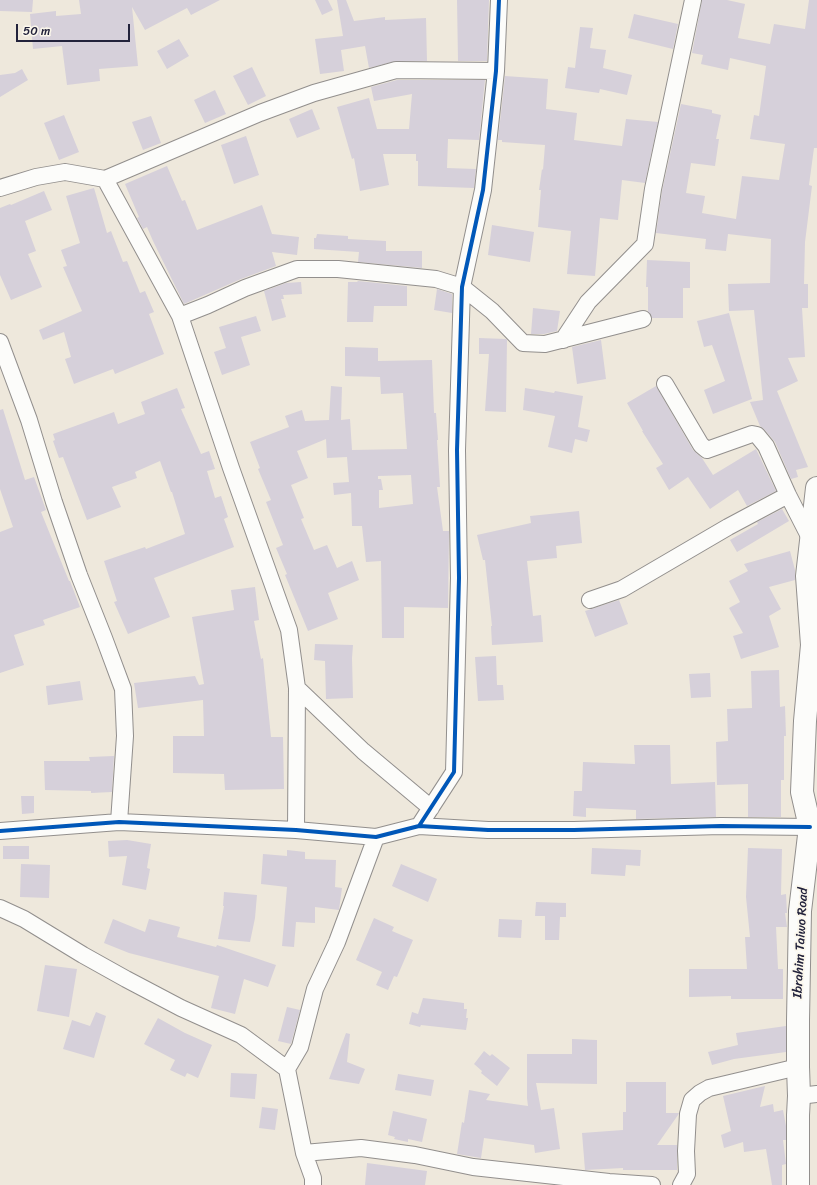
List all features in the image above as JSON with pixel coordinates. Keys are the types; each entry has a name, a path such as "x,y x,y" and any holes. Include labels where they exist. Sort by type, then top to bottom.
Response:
{"main road":[{"name":"Ibrahim Taiwo Road","path":"798,1185 798,1115 808,1095 798,1067 800,911 813,853 810,827 802,792 805,721 814,644 807,576 810,538 817,488"}],"street":[{"path":"419,826 454,772 459,578 457,450 462,287 483,190 496,71 499,0"},
{"path":"563,340 588,302 645,244 653,189 693,0"},
{"path":"0,188 36,177 65,172 105,179 260,113 314,93 396,70 496,71"},
{"path":"105,179 180,316 231,468 289,630 297,688 296,830"},
{"path":"180,316 245,288 297,270 338,269 436,279 462,287 492,311 523,343 545,344 643,319"},
{"path":"0,342 29,420 78,575 123,689 125,736 119,822"},
{"path":"665,384 701,445 707,450 752,434 757,435 766,446 788,495 810,538"},
{"path":"590,600 622,589 728,527 788,495"},
{"path":"297,688 363,751 431,808"},
{"path":"0,831 119,822 296,830 376,837 419,826 488,830 574,830 721,826 810,827"},
{"path":"313,1185 313,1178 304,1153 287,1069 300,1047 315,989 337,942 376,837"},
{"path":"0,908 24,919 83,955 181,1008 241,1035 287,1069"},
{"path":"681,1185 687,1174 686,1150 688,1114 692,1100 700,1093 710,1088 798,1067"},
{"path":"304,1153 362,1148 415,1155 473,1167 609,1182 652,1185"}],"building":[{"path":"0,0 33,0 32,12 0,11"},
{"path":"79,0 220,0 191,15 187,8 145,30 132,7 138,66 99,69 100,81 67,85 62,46 33,49 30,14 56,11 56,16 81,14"},
{"path":"315,0 328,0 333,10 322,15"},
{"path":"337,0 346,0 354,21 385,17 385,20 426,18 427,61 396,61 369,68 365,46 341,50 344,71 320,74 315,39 343,36"},
{"path":"457,0 489,0 487,61 458,61"},
{"path":"702,0 727,0 745,4 738,38 770,44 774,24 805,29 809,0 817,0 817,148 814,148 809,185 812,186 805,242 804,284 808,284 808,308 802,308 805,357 788,358 798,381 777,391 808,467 796,470 798,477 791,479 775,442 760,426 750,402 763,400 754,310 729,311 728,284 770,283 771,239 728,234 726,251 705,249 706,239 656,233 662,191 681,104 712,110 712,113 721,115 716,139 719,139 715,166 691,163 686,193 705,196 702,213 736,219 742,176 779,180 785,144 750,139 754,115 759,116 766,66 730,58 728,70 701,64 703,55 692,53"},
{"path":"634,14 678,24 673,49 628,38"},
{"path":"580,27 593,28 590,48 606,50 603,68 632,75 627,95 600,89 599,93 565,88 568,67 575,68"},
{"path":"179,39 189,56 167,69 157,51"},
{"path":"252,67 266,96 248,105 233,76"},
{"path":"22,69 28,80 0,97 0,75 15,73"},
{"path":"505,76 548,79 546,109 577,113 574,140 622,146 626,119 658,122 645,183 622,180 618,220 600,218 595,276 567,274 571,231 538,227 541,190 539,190 542,169 543,170 545,145 502,142 502,140 498,140"},
{"path":"397,80 485,80 479,140 448,139 447,168 476,169 474,188 418,186 418,161 416,161 416,154 383,154 389,185 360,191 354,158 352,159 337,107 369,98 377,129 409,129 412,94 374,101 371,87"},
{"path":"215,90 226,114 205,123 194,100"},
{"path":"312,109 320,129 297,138 289,119"},
{"path":"64,115 79,152 59,160 44,123"},
{"path":"151,116 161,143 143,150 132,122"},
{"path":"246,136 259,175 234,184 221,145"},
{"path":"167,166 182,201 185,200 197,230 262,205 272,234 299,237 297,255 272,252 276,266 241,279 184,304 147,227 143,229 137,218 139,217 125,184"},
{"path":"94,188 107,233 111,231 123,262 127,261 140,293 145,291 154,312 149,314 164,354 115,374 113,369 74,384 65,359 71,357 64,332 43,340 39,330 82,311 63,267 67,266 61,250 80,243 66,196"},
{"path":"44,191 52,210 25,221 36,251 28,254 42,287 11,300 0,275 0,208"},
{"path":"492,225 534,232 530,262 488,255"},
{"path":"317,234 348,236 348,239 386,241 386,251 422,251 422,268 358,262 359,252 314,249 314,238 316,238"},
{"path":"647,260 690,262 690,288 683,288 683,318 652,318 648,312 648,287 646,287"},
{"path":"358,281 407,286 407,306 374,306 373,322 347,322 348,282"},
{"path":"301,282 302,294 283,295 284,299 281,299 286,317 272,321 264,291 286,283"},
{"path":"437,289 452,294 452,313 434,310"},
{"path":"533,308 560,311 557,331 544,334 531,334"},
{"path":"729,313 752,399 713,414 704,390 725,381 712,345 704,347 697,321"},
{"path":"256,316 261,331 241,337 250,365 222,375 214,352 226,348 219,327"},
{"path":"479,338 507,340 506,412 485,411 489,354 479,354"},
{"path":"601,340 606,379 577,384 572,347"},
{"path":"345,347 378,348 378,361 432,360 434,413 436,413 440,487 437,487 443,531 449,531 448,608 404,607 404,638 382,638 381,561 366,562 362,526 352,526 351,493 334,495 333,483 349,482 347,457 327,458 326,439 297,451 308,478 291,485 304,518 301,519 314,550 327,545 337,568 352,561 359,580 328,593 338,619 308,631 285,575 287,574 276,548 283,545 266,502 271,500 258,469 260,468 250,442 289,427 285,416 302,410 305,421 329,420 331,386 342,387 341,420 350,419 352,450 407,449 403,393 381,394 380,377 345,376","holes":["411,475 413,504 379,508 379,490 383,490 381,479 378,479 378,476"]},
{"path":"656,386 693,450 702,458 713,475 756,449 776,491 747,506 738,490 710,509 688,477 669,490 656,468 663,464 642,431 627,403"},
{"path":"177,388 185,408 181,409 201,454 209,451 215,469 207,471 215,498 221,496 228,517 224,519 234,547 154,578 170,617 128,634 114,602 117,601 104,561 145,547 146,549 185,534 172,492 160,461 135,472 137,478 112,487 121,507 87,520 63,457 59,458 53,441 55,440 53,434 114,412 118,424 145,414 141,402"},
{"path":"525,388 583,396 578,427 590,430 587,442 575,439 572,453 548,447 555,416 523,410"},
{"path":"3,409 25,480 34,477 46,510 41,512 80,607 43,620 45,625 14,635 24,665 0,673 0,532 13,527 0,489 0,410"},
{"path":"782,509 789,521 737,552 730,540 758,524 757,522"},
{"path":"579,511 582,543 556,546 557,558 527,561 533,616 541,615 543,642 492,645 492,626 485,560 483,560 477,535 531,523 530,516"},
{"path":"790,551 795,570 795,580 769,587 781,609 769,616 779,647 741,659 733,636 743,633 729,608 740,602 729,581 748,571 744,564"},
{"path":"255,587 259,620 254,621 261,659 263,658 271,737 283,737 284,789 225,790 224,774 173,773 173,736 204,736 203,700 138,708 134,683 195,676 199,685 204,684 192,617 234,610 231,590"},
{"path":"619,600 628,624 595,637 585,611"},
{"path":"315,644 353,645 353,698 326,699 325,661 314,660"},
{"path":"496,656 497,685 503,685 504,700 478,701 475,657"},
{"path":"779,670 780,707 785,706 786,736 784,736 784,780 781,780 781,817 748,817 748,784 717,785 716,742 728,741 727,709 752,708 751,671"},
{"path":"710,673 711,697 691,698 689,674"},
{"path":"80,681 83,700 48,705 46,686"},
{"path":"634,745 670,745 671,784 715,782 716,817 636,819 636,810 586,808 586,817 573,816 574,791 582,791 583,762 635,764"},
{"path":"114,756 112,792 91,793 91,791 45,790 44,761 90,761 89,757"},
{"path":"21,796 34,796 34,813 22,814"},
{"path":"127,840 151,844 147,868 150,869 146,890 122,885 127,856 109,857 108,841"},
{"path":"3,846 29,846 29,859 3,859"},
{"path":"592,848 641,850 640,866 626,865 625,876 591,874"},
{"path":"748,848 782,849 781,895 786,894 787,913 785,913 787,927 776,927 778,969 783,969 783,999 731,999 731,996 689,997 689,969 747,969 745,937 750,937 746,897"},
{"path":"287,850 305,852 305,859 336,860 335,887 342,888 339,910 315,907 315,923 296,922 294,947 282,946 287,887 261,884 263,854 287,856"},
{"path":"21,864 50,865 49,898 20,897"},
{"path":"401,864 437,879 428,902 392,886"},
{"path":"224,892 257,895 255,918 250,942 218,939 224,906"},
{"path":"536,902 566,903 566,917 560,917 559,940 545,940 545,916 535,916"},
{"path":"374,918 394,927 392,931 413,940 397,977 394,976 388,990 376,985 382,972 356,960"},
{"path":"113,919 145,932 149,919 180,927 177,937 216,947 217,945 276,965 268,987 244,979 235,1014 211,1008 219,976 129,953 104,943"},
{"path":"499,919 522,920 521,938 498,937"},
{"path":"45,965 77,969 69,1017 37,1011"},
{"path":"423,998 464,1003 464,1009 467,1009 466,1018 468,1018 466,1030 421,1025 420,1027 409,1024 412,1012 418,1014"},
{"path":"287,1007 300,1010 291,1044 278,1041"},
{"path":"96,1012 106,1016 94,1058 63,1049 72,1020 90,1026"},
{"path":"158,1018 185,1033 212,1045 198,1078 187,1073 185,1077 170,1070 175,1060 144,1044"},
{"path":"786,1026 786,1052 734,1059 712,1065 708,1052 738,1045 736,1033"},
{"path":"346,1033 350,1034 347,1062 365,1069 359,1084 329,1079"},
{"path":"572,1039 597,1040 597,1084 536,1083 541,1110 554,1108 560,1149 535,1153 534,1145 484,1138 481,1158 457,1154 469,1090 490,1094 486,1100 528,1106 527,1054 572,1054"},
{"path":"484,1051 490,1056 492,1054 510,1068 497,1086 481,1073 482,1071 474,1064"},
{"path":"231,1073 257,1074 255,1099 230,1097"},
{"path":"398,1074 434,1080 431,1096 395,1090"},
{"path":"626,1082 666,1082 666,1113 679,1113 657,1145 677,1145 677,1170 623,1170 623,1168 585,1170 582,1133 623,1130 623,1112 626,1112"},
{"path":"765,1086 760,1107 773,1104 774,1112 783,1110 786,1126 786,1140 783,1140 786,1164 782,1165 782,1185 772,1185 766,1149 744,1152 743,1142 724,1148 721,1135 731,1131 723,1096"},
{"path":"262,1107 278,1109 275,1130 259,1128"},
{"path":"393,1111 427,1119 422,1142 408,1139 408,1142 394,1139 395,1137 388,1135"},
{"path":"367,1163 427,1171 425,1185 365,1185"}],"cycle path":[{"path":"419,826 454,772 459,578 457,450 462,287 483,190 496,71 499,0"},
{"path":"0,831 119,822 296,830 376,837 419,826 488,830 574,830 721,826 810,827"}]}
